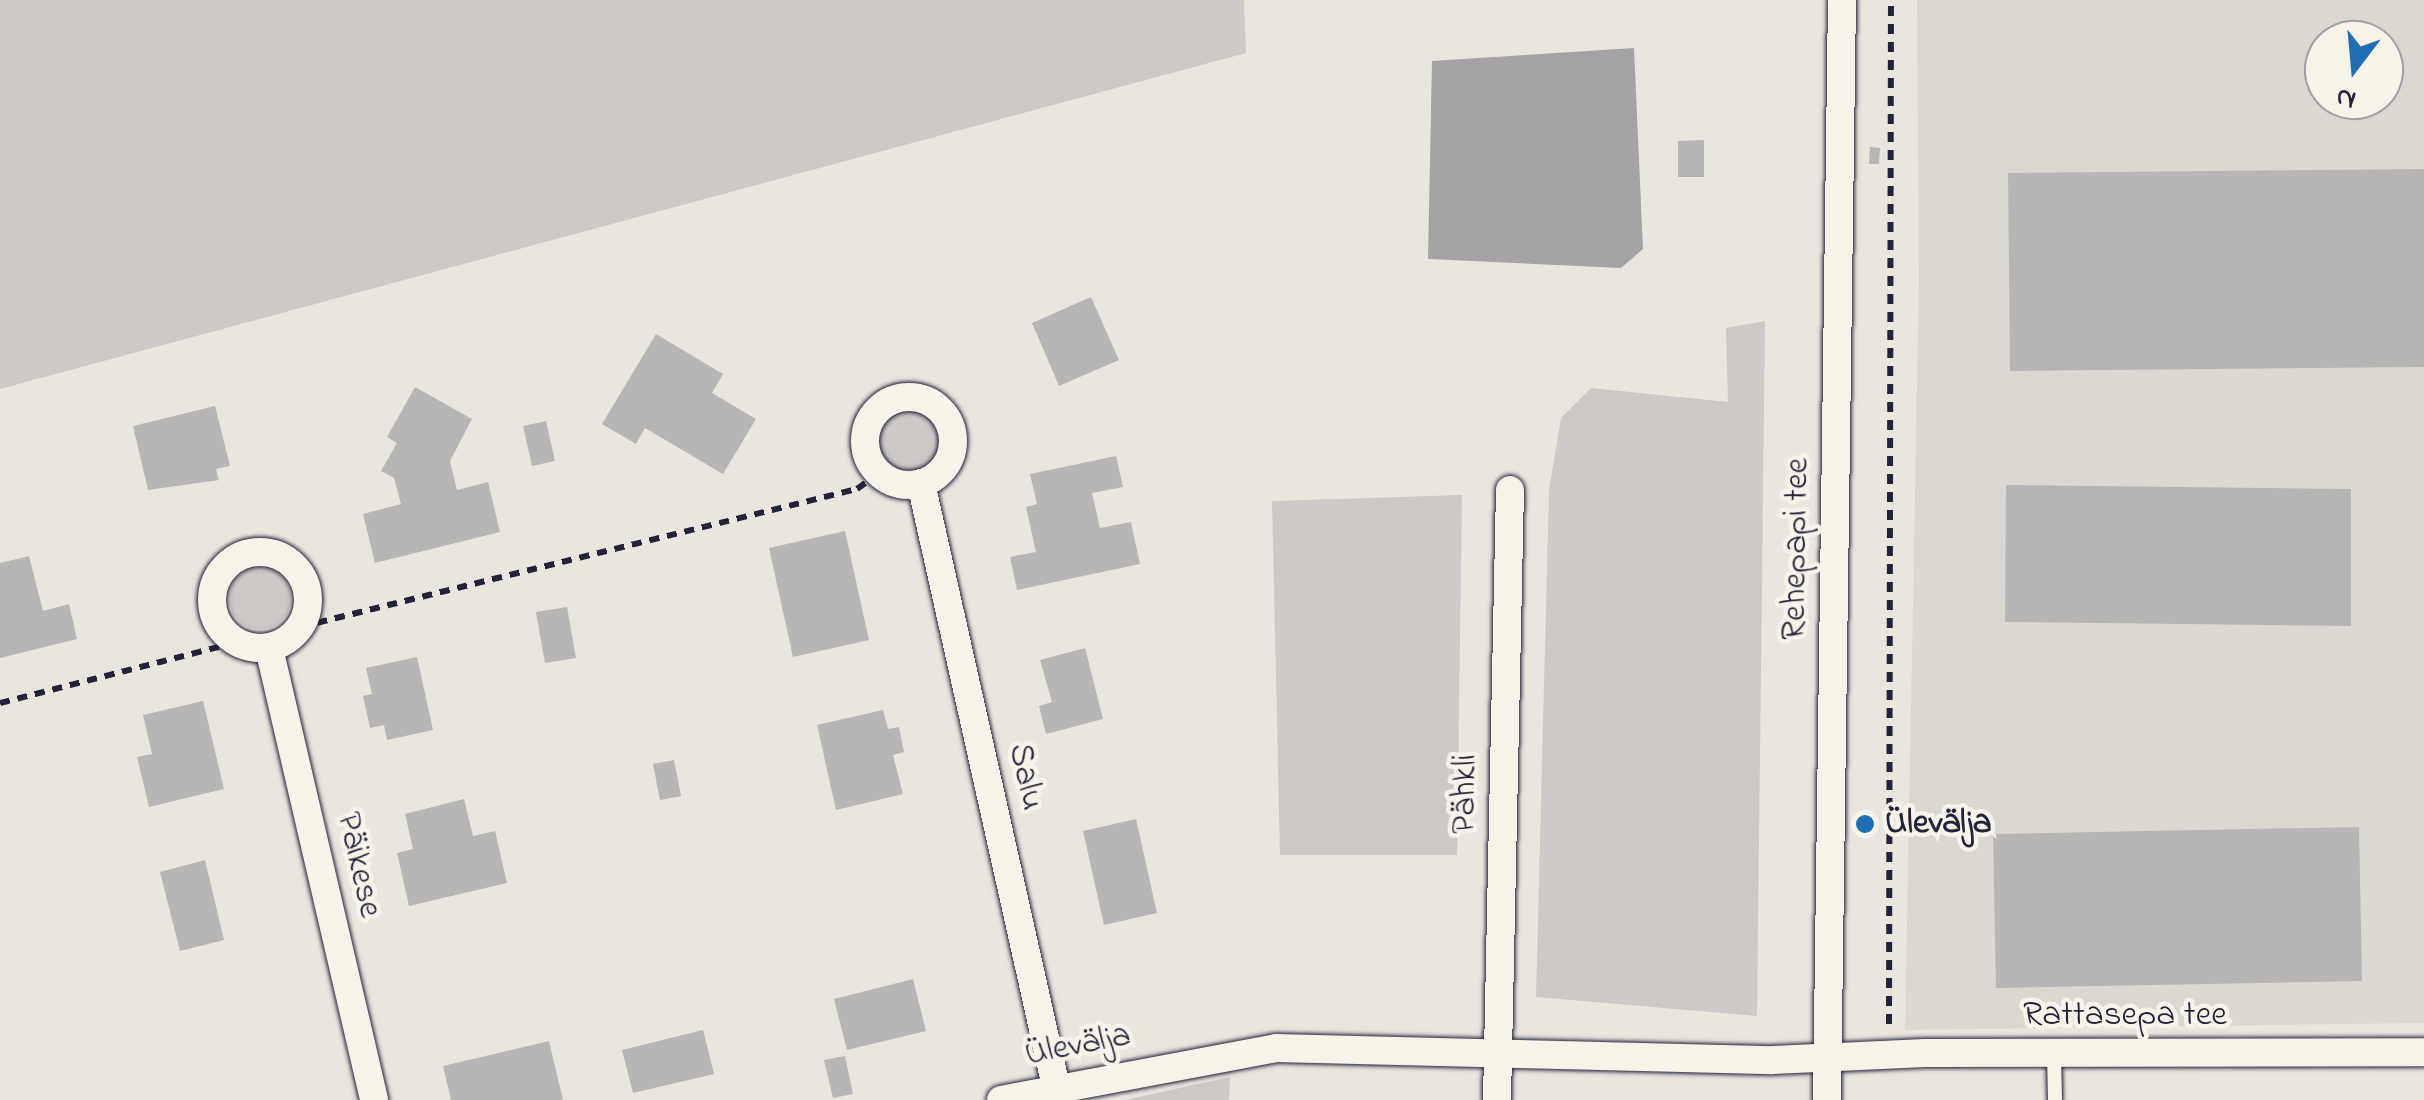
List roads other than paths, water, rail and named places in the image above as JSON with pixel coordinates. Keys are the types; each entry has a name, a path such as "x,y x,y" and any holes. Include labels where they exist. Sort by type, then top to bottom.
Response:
{"street":[{"name":"Rehepapi tee","path":"1827,1100 1842,0"},
{"path":"922,398 945,414 954,441 944,467 921,483 892,481 879,472 866,447 871,419 893,400 922,398"},
{"name":"Salu","path":"921,483 1056,1087"},
{"name":"Pähkli","path":"1497,1100 1510,490"},
{"path":"249,554 281,557 304,580 308,596 300,627 269,648 237,642 216,618 214,586 222,571 249,554"},
{"name":"Päikese","path":"269,648 374,1100"},
{"name":"Ülevälja","path":"1001,1100 1276,1048 1827,1059"},
{"name":"Rattasepa tee","path":"1827,1059 1888,1055 2424,1052"}],"lane":[{"path":"2054,1055 2056,1100"}],"place":[{"name":"Ülevälja","path":"1865,824"}]}
